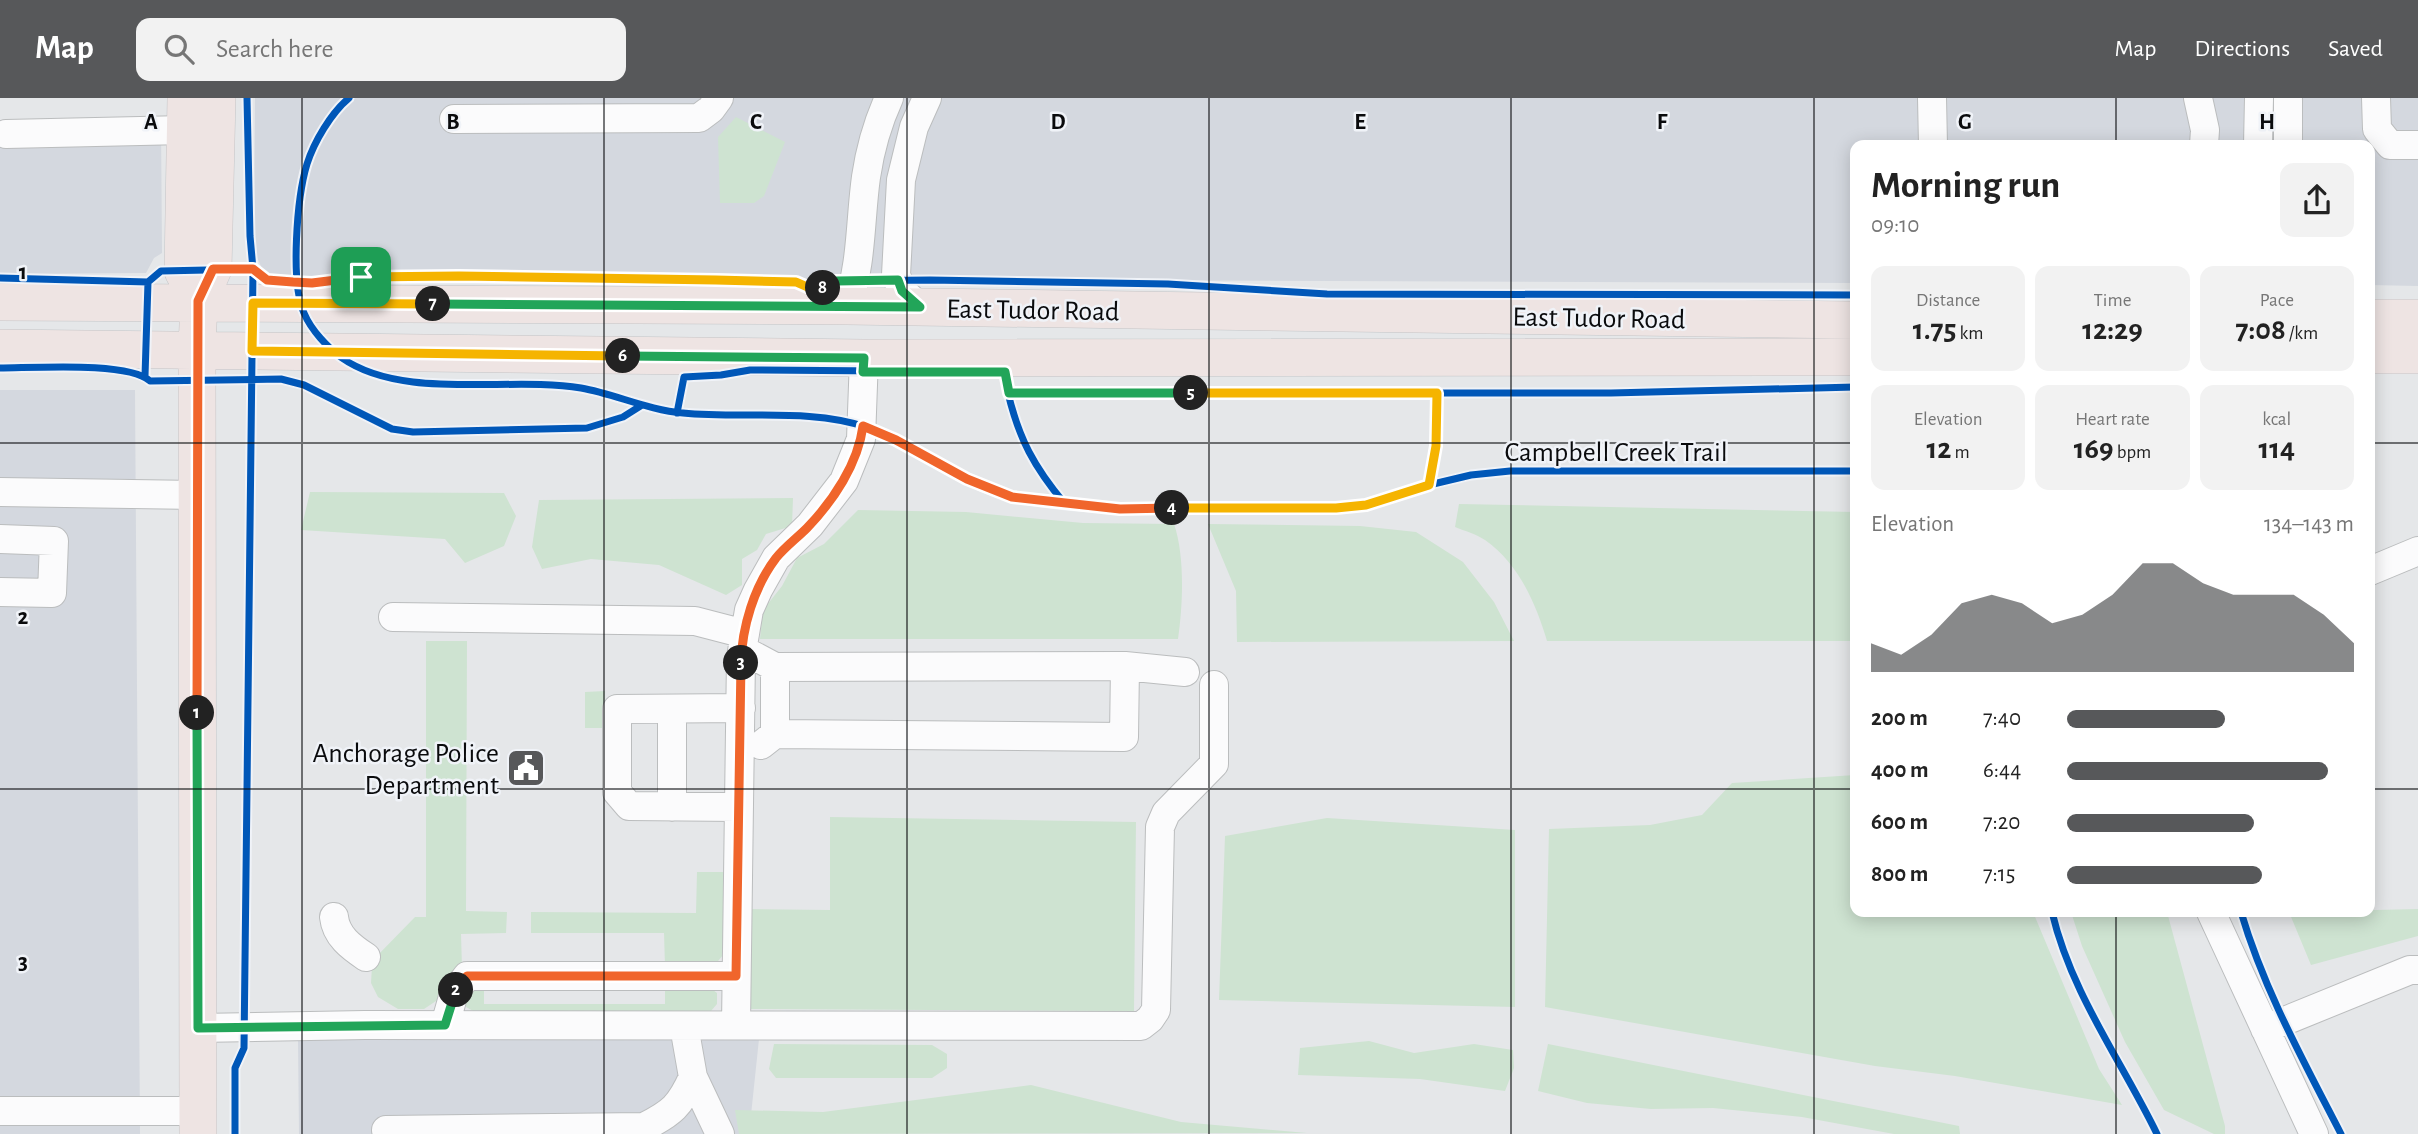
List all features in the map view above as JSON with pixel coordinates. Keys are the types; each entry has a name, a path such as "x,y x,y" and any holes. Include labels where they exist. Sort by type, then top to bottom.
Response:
{"main road":[{"path":"198,1122 197,349 198,301 213,269 217,98"},
{"path":"186,114 183,271 198,301"},
{"name":"East Tudor Road","path":"0,302 847,306 1850,320"},
{"path":"2375,318 2418,318"},
{"name":"East Tudor Road","path":"0,348 197,349 405,355 864,358 1850,357"},
{"path":"2375,355 2418,355"}],"street":[{"path":"454,119 699,118 711,109 719,98"},
{"path":"847,306 857,270 866,174 881,115 889,98"},
{"path":"920,307 902,291 896,275 901,180 914,127 927,98"},
{"path":"1932,98 1933,140"},
{"path":"2198,98 2205,130 2204,140"},
{"path":"2258,140 2259,98"},
{"path":"2288,98 2288,140"},
{"path":"2376,98 2378,129 2390,145 2418,145"},
{"path":"6,134 186,114"},
{"path":"736,1025 741,708 744,642 749,610 776,558 810,525 844,481 861,439 864,358"},
{"path":"0,492 197,495"},
{"path":"0,539 54,541 52,593 0,592"},
{"path":"2375,569 2418,551"},
{"path":"393,617 695,621 744,642 775,667 1125,666 1185,672"},
{"path":"740,762 775,734 1124,737 1125,666"},
{"path":"775,667 775,734"},
{"path":"198,1028 445,1025 1141,1026 1156,1010 1160,827 1166,813 1214,764 1214,685"},
{"path":"739,807 629,806 617,792 617,709 741,708"},
{"path":"672,709 672,807"},
{"path":"334,917 335,926 348,944 366,957"},
{"path":"2213,917 2314,1134"},
{"path":"2265,1030 2410,970 2418,970"},
{"path":"445,1025 454,993 467,976 736,976"},
{"path":"684,1026 693,1077 720,1134"},
{"path":"386,1130 644,1127 669,1115 683,1100 693,1077"},
{"path":"6,1119 198,1122"}],"shaded area":[{"path":"255,98 2418,98 2418,286 2375,285 2375,140 1850,140 1850,283 266,277 254,251"},
{"path":"161,124 162,253 154,258 146,273 0,274 0,125"},
{"path":"0,390 135,390 140,1134 0,1134"},
{"path":"759,1039 749,1134 299,1134 298,1040"}],"green space":[{"path":"736,117 785,142 764,196 754,203 720,203 718,137"},
{"path":"310,492 504,493 516,516 504,546 465,563 445,539 301,530"},
{"path":"793,498 792,526 766,534 757,550 742,559 742,585 726,595 659,565 591,559 542,569 532,547 539,500"},
{"path":"1459,504 1850,512 1850,641 1547,641 1531,598 1507,560 1485,540 1455,527"},
{"path":"858,510 966,512 1083,523 1174,524 1180,551 1182,580 1178,639 760,639 763,610 782,586 797,558 824,544"},
{"path":"1208,524 1360,526 1416,532 1463,562 1494,602 1514,641 1237,642 1236,591"},
{"path":"426,641 467,641 466,911 507,912 506,933 461,934 462,968 442,997 424,1009 398,1009 378,997 371,983 372,966 375,958 415,917 426,917"},
{"path":"605,691 604,728 585,728 585,692"},
{"path":"1850,775 1850,917 2035,917 2099,1069 2122,1105 1955,1076 1875,1066 1545,1007 1549,829 1650,825 1702,815 1732,783"},
{"path":"830,817 1136,822 1134,1011 746,1009 746,909 830,910"},
{"path":"1327,818 1515,830 1515,1007 1219,1000 1225,836"},
{"path":"697,872 724,872 723,955 714,966 665,966 664,933 531,933 531,912 696,913"},
{"path":"2418,909 2418,936 2311,965 2291,917 2375,917 2375,910"},
{"path":"2073,917 2168,917 2225,1134 2214,1134 2164,1110 2125,1042 2082,946"},
{"path":"484,984 484,1004 665,1004 665,986 709,987 717,993 717,1004 711,1011 475,1012 466,1007 466,993"},
{"path":"1369,1041 1414,1053 1474,1044 1513,1050 1514,1068 1505,1091 1420,1079 1298,1075 1300,1048"},
{"path":"774,1044 932,1045 947,1054 947,1068 932,1078 776,1078 769,1069"},
{"path":"1548,1044 1959,1126 1960,1134 1894,1134 1802,1117 1713,1108 1651,1109 1587,1103 1538,1091"},
{"path":"1031,1085 1181,1122 1307,1133 739,1134 735,1110 823,1112"}],"cycle path":[{"path":"235,1134 235,1068 244,1048 253,269 247,98"},
{"name":"Campbell Creek Trail","path":"349,98 324,128 307,164 300,197 296,239 297,281 304,313 320,338 342,358 367,371 395,379 458,385 553,385 581,388 657,409 683,413 799,416 844,421 885,435 996,492 1035,501 1099,507 1336,507 1366,504 1471,475 1510,471 1850,471"},
{"path":"0,278 148,282 161,271 253,269 267,280 312,283 361,277 459,276 796,282 817,288 837,281 930,280 1168,284 1327,294 1850,295"},
{"path":"145,376 148,282"},
{"path":"0,368 102,368 139,375 150,381 281,379 304,385 392,429 413,432 587,428 623,417 642,405"},
{"path":"677,413 684,377 750,370 1005,372 1008,393"},
{"path":"1065,504 1029,452 1017,425 1008,393 1611,393 1850,387"},
{"path":"1429,485 1436,446 1437,393"},
{"path":"2053,917 2060,942 2084,998 2157,1134"},
{"path":"2243,917 2273,998 2341,1134"}],"place":[{"name":"Anchorage Police Department","path":"526,768"}],"route":[{"path":"213,269 253,269 267,280 293,282 312,283 361,277 459,276 796,282 812,289 824,288 836,281 898,280 902,291 920,307 253,303 252,351 405,355 864,358 863,372 1005,372 1009,393 1437,393 1436,446 1429,485 1366,505 1336,508 1120,509 1012,497 967,479 896,440 863,426 861,439 844,481 810,525 776,558 749,610 741,657 736,976 467,976 454,993 445,1025 198,1028 198,301 213,269"}]}
